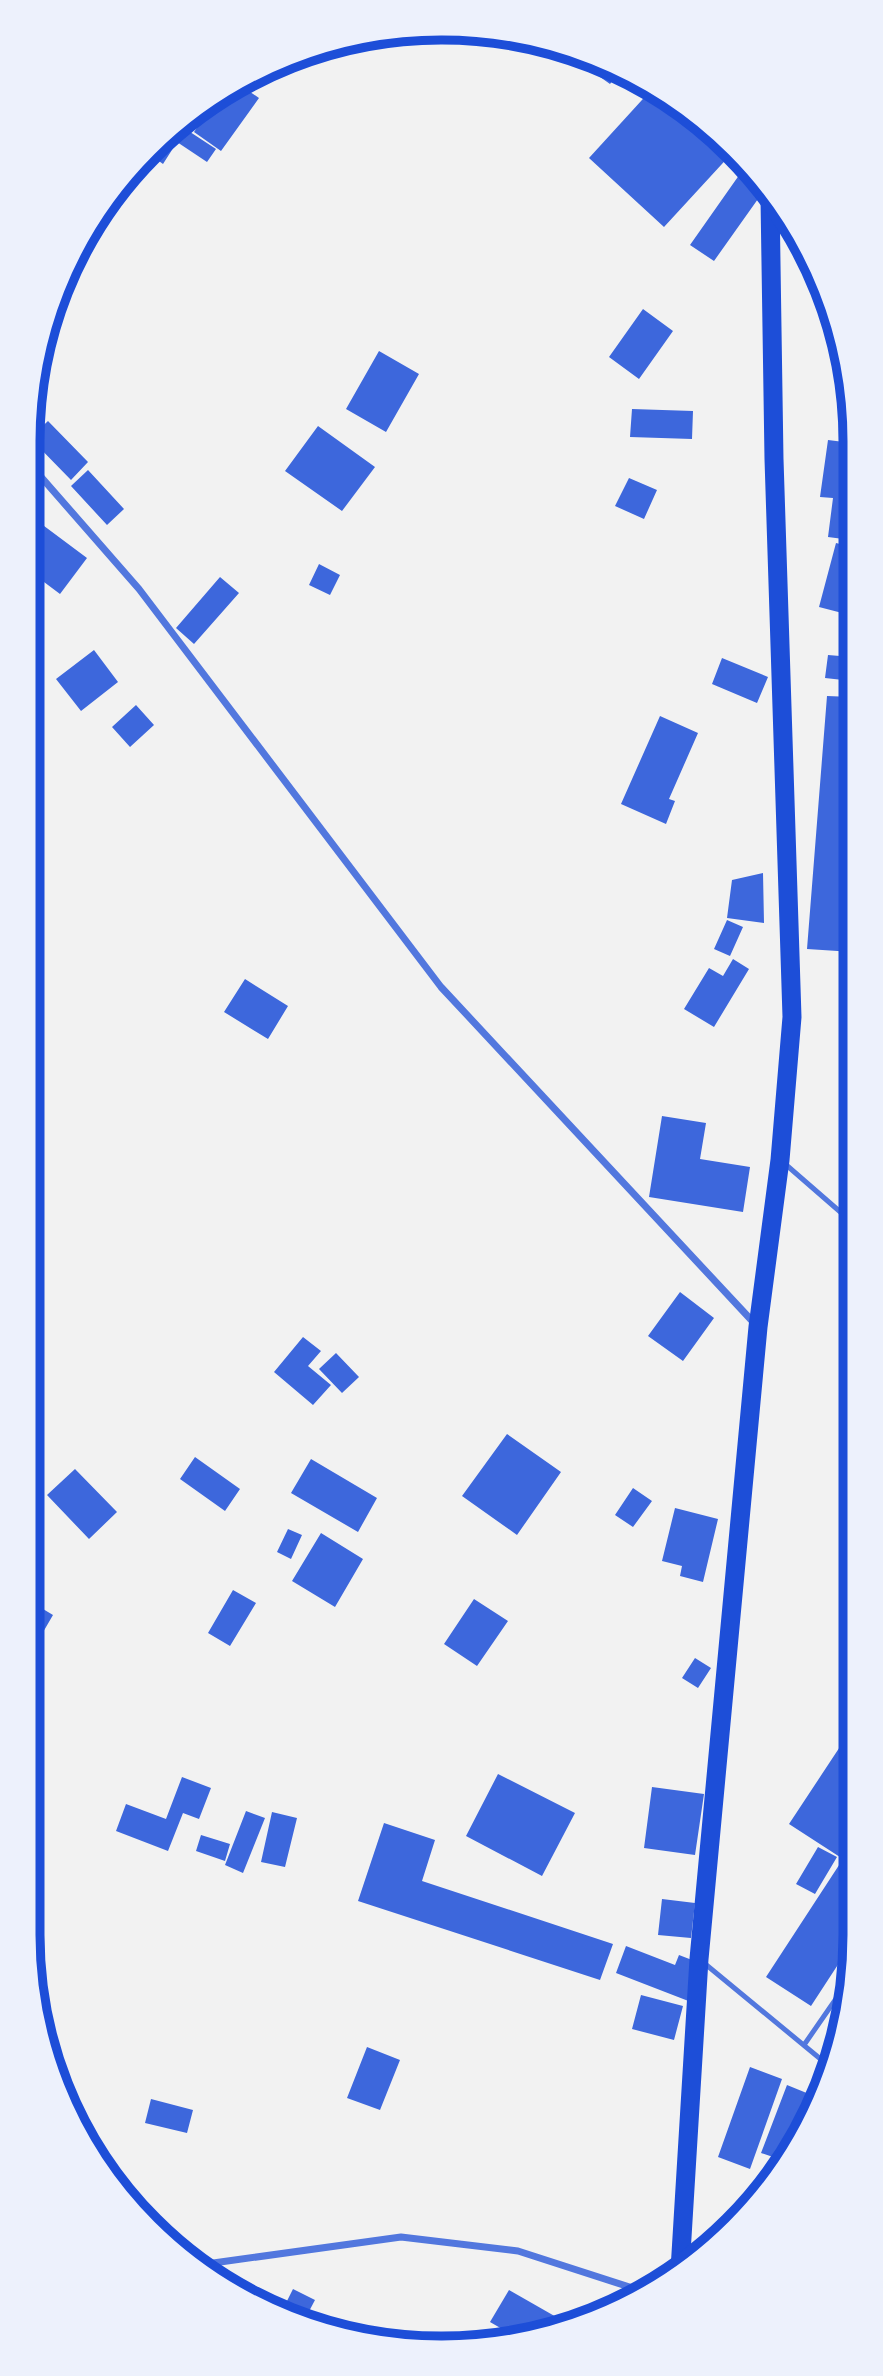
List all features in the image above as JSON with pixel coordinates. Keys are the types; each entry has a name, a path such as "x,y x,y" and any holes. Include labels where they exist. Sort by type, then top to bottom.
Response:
{"highway":[{"path":"681,2256 698,1959 758,1327 780,1160 792,1017 774,459 770,212"}],"street":[{"path":"40,476 139,589 441,987 758,1327"},
{"path":"212,2263 401,2237 518,2250 631,2288"}],"lane":[{"path":"780,1160 843,1214"},
{"path":"698,1959 822,2060"},
{"path":"804,2045 838,1997"}],"building":[{"path":"588,69 614,80 610,84"},
{"path":"248,90 259,98 221,151 194,132 203,119 241,94"},
{"path":"645,96 686,123 726,159 664,227 589,158"},
{"path":"188,131 216,149 207,162 177,142 163,164 157,159"},
{"path":"740,174 760,197 714,261 690,245"},
{"path":"643,309 673,331 639,379 609,357"},
{"path":"379,351 419,374 386,432 346,409"},
{"path":"632,409 693,411 692,439 630,437"},
{"path":"48,421 88,462 71,480 40,448 41,428"},
{"path":"318,426 375,467 342,511 285,471"},
{"path":"828,440 843,442 843,539 828,537 833,498 820,497"},
{"path":"88,470 124,509 107,525 71,486"},
{"path":"629,478 657,490 644,519 615,506"},
{"path":"40,523 87,558 60,594 40,579"},
{"path":"836,543 843,545 843,613 819,607"},
{"path":"319,564 340,575 330,595 309,585"},
{"path":"220,577 239,593 194,644 176,628"},
{"path":"94,650 118,682 81,711 56,679"},
{"path":"828,655 843,656 843,680 825,678"},
{"path":"722,658 768,677 757,703 712,684"},
{"path":"827,696 843,697 843,951 807,949"},
{"path":"136,705 154,725 130,747 112,727"},
{"path":"660,716 698,733 669,799 675,801 666,824 621,804"},
{"path":"763,873 764,923 727,918 732,880"},
{"path":"727,920 743,927 730,956 714,949"},
{"path":"733,959 749,969 714,1027 684,1009 709,968 723,976"},
{"path":"245,979 288,1006 268,1039 224,1012"},
{"path":"662,1116 706,1123 700,1159 750,1167 743,1212 649,1197"},
{"path":"680,1292 714,1318 683,1361 648,1336"},
{"path":"303,1337 321,1351 308,1366 331,1385 313,1405 274,1372"},
{"path":"336,1353 359,1377 342,1393 319,1369"},
{"path":"507,1434 561,1472 517,1535 462,1496"},
{"path":"195,1457 240,1489 225,1511 180,1479"},
{"path":"311,1459 377,1498 358,1532 291,1493"},
{"path":"75,1469 117,1512 89,1539 47,1495"},
{"path":"633,1488 652,1501 633,1527 615,1515"},
{"path":"675,1508 718,1519 703,1582 680,1576 682,1566 662,1561"},
{"path":"288,1529 302,1535 291,1559 277,1552"},
{"path":"321,1533 363,1559 335,1607 292,1581"},
{"path":"233,1590 256,1603 230,1646 208,1633"},
{"path":"474,1599 508,1621 477,1666 444,1644"},
{"path":"40,1607 53,1615 40,1637"},
{"path":"695,1658 711,1668 698,1688 682,1678"},
{"path":"843,1742 843,1859 789,1824"},
{"path":"498,1774 575,1813 542,1876 466,1836"},
{"path":"182,1777 211,1788 199,1819 183,1813 168,1851 116,1831 126,1804 166,1819"},
{"path":"652,1787 704,1794 695,1855 644,1848"},
{"path":"246,1811 265,1818 243,1873 225,1865"},
{"path":"272,1812 297,1818 285,1867 261,1862"},
{"path":"384,1823 435,1840 422,1881 613,1944 600,1980 358,1901"},
{"path":"201,1835 230,1844 225,1861 196,1851"},
{"path":"818,1847 837,1857 815,1894 796,1884"},
{"path":"843,1859 842,1958 811,2006 766,1977"},
{"path":"662,1899 695,1903 691,1938 658,1935"},
{"path":"626,1946 675,1965 679,1955 705,1965 691,2002 616,1973"},
{"path":"641,1995 683,2006 674,2040 632,2029"},
{"path":"367,2047 400,2060 380,2110 347,2098"},
{"path":"750,2067 782,2079 750,2169 718,2157"},
{"path":"787,2085 809,2094 775,2158 761,2153"},
{"path":"151,2099 193,2110 187,2133 145,2123"},
{"path":"293,2289 315,2300 308,2312 286,2304"},
{"path":"509,2290 558,2318 504,2330 490,2322"}]}
